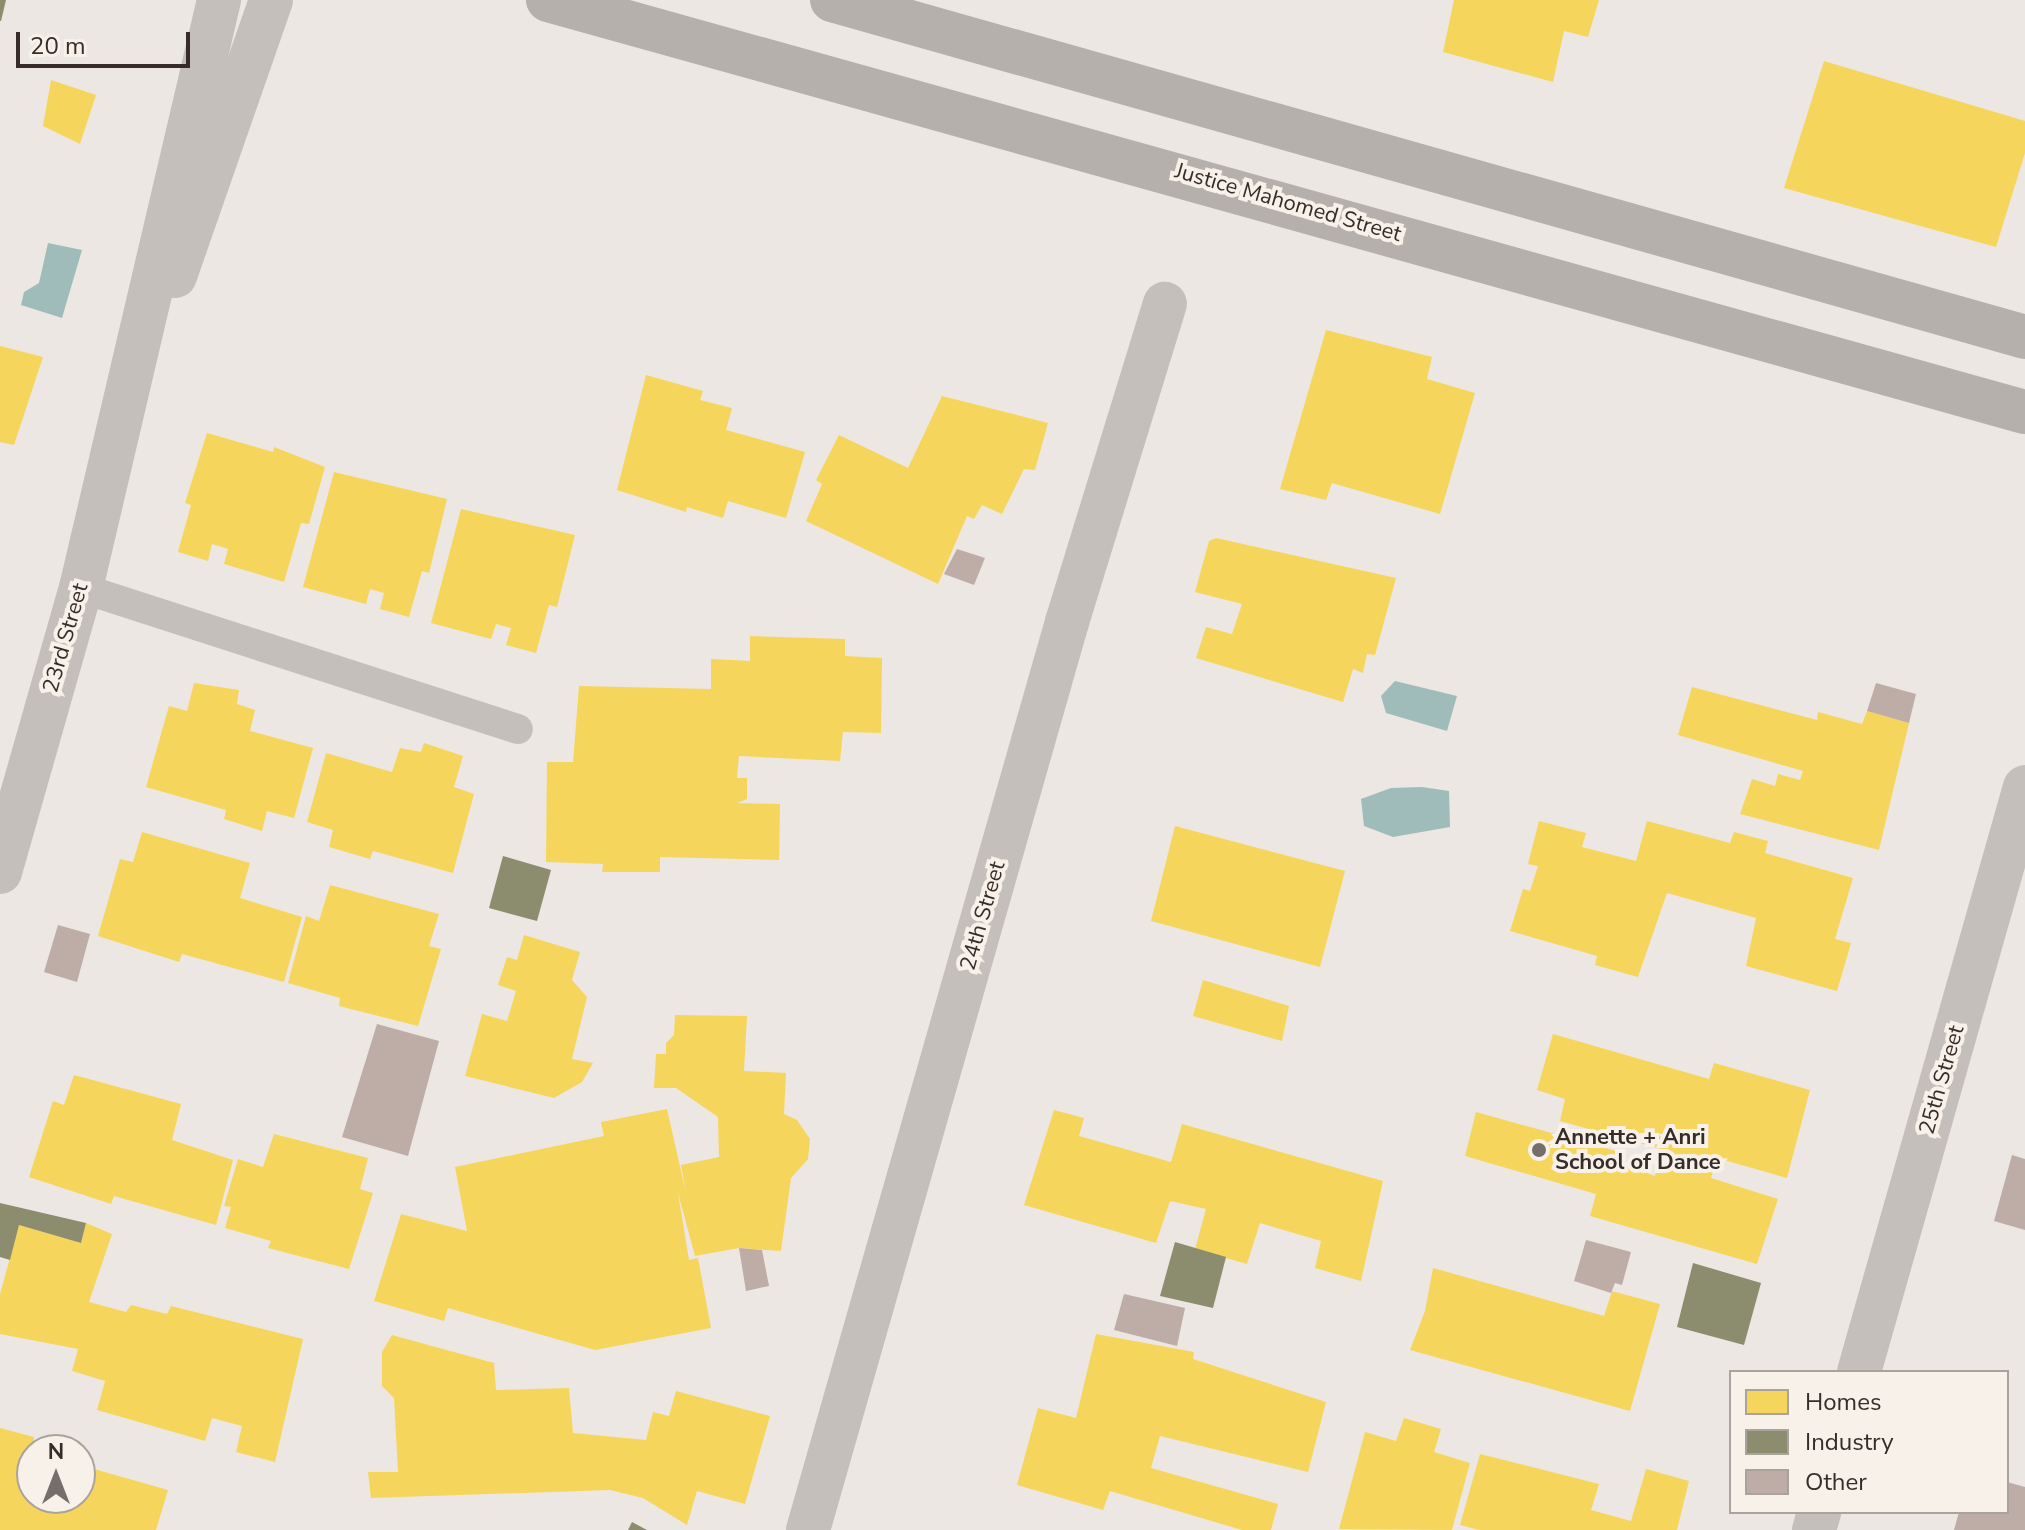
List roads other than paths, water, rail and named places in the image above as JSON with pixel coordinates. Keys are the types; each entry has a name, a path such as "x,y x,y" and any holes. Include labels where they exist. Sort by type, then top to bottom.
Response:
{"main road":[{"name":"Justice Mahomed Street","path":"548,0 2025,412"},
{"path":"832,0 2025,337"}],"street":[{"name":"23rd Street","path":"0,872 81,588 126,402 147,289 219,0"},
{"name":"23rd Street","path":"126,402 227,138 271,0"},
{"name":"24th Street","path":"808,1530 1067,622 1165,304"},
{"name":"25th Street","path":"1860,1370 2025,787"}],"lane":[{"path":"81,588 518,729"}],"water":[{"path":"48,243 82,250 62,318 21,305 24,292 39,283"},
{"path":"1395,681 1457,696 1447,731 1386,713 1381,696"},
{"path":"1422,787 1449,791 1450,827 1393,837 1364,826 1361,799 1391,788"}],"place":[{"name":"Annette + Anri School of Dance","path":"1539,1150"}]}
